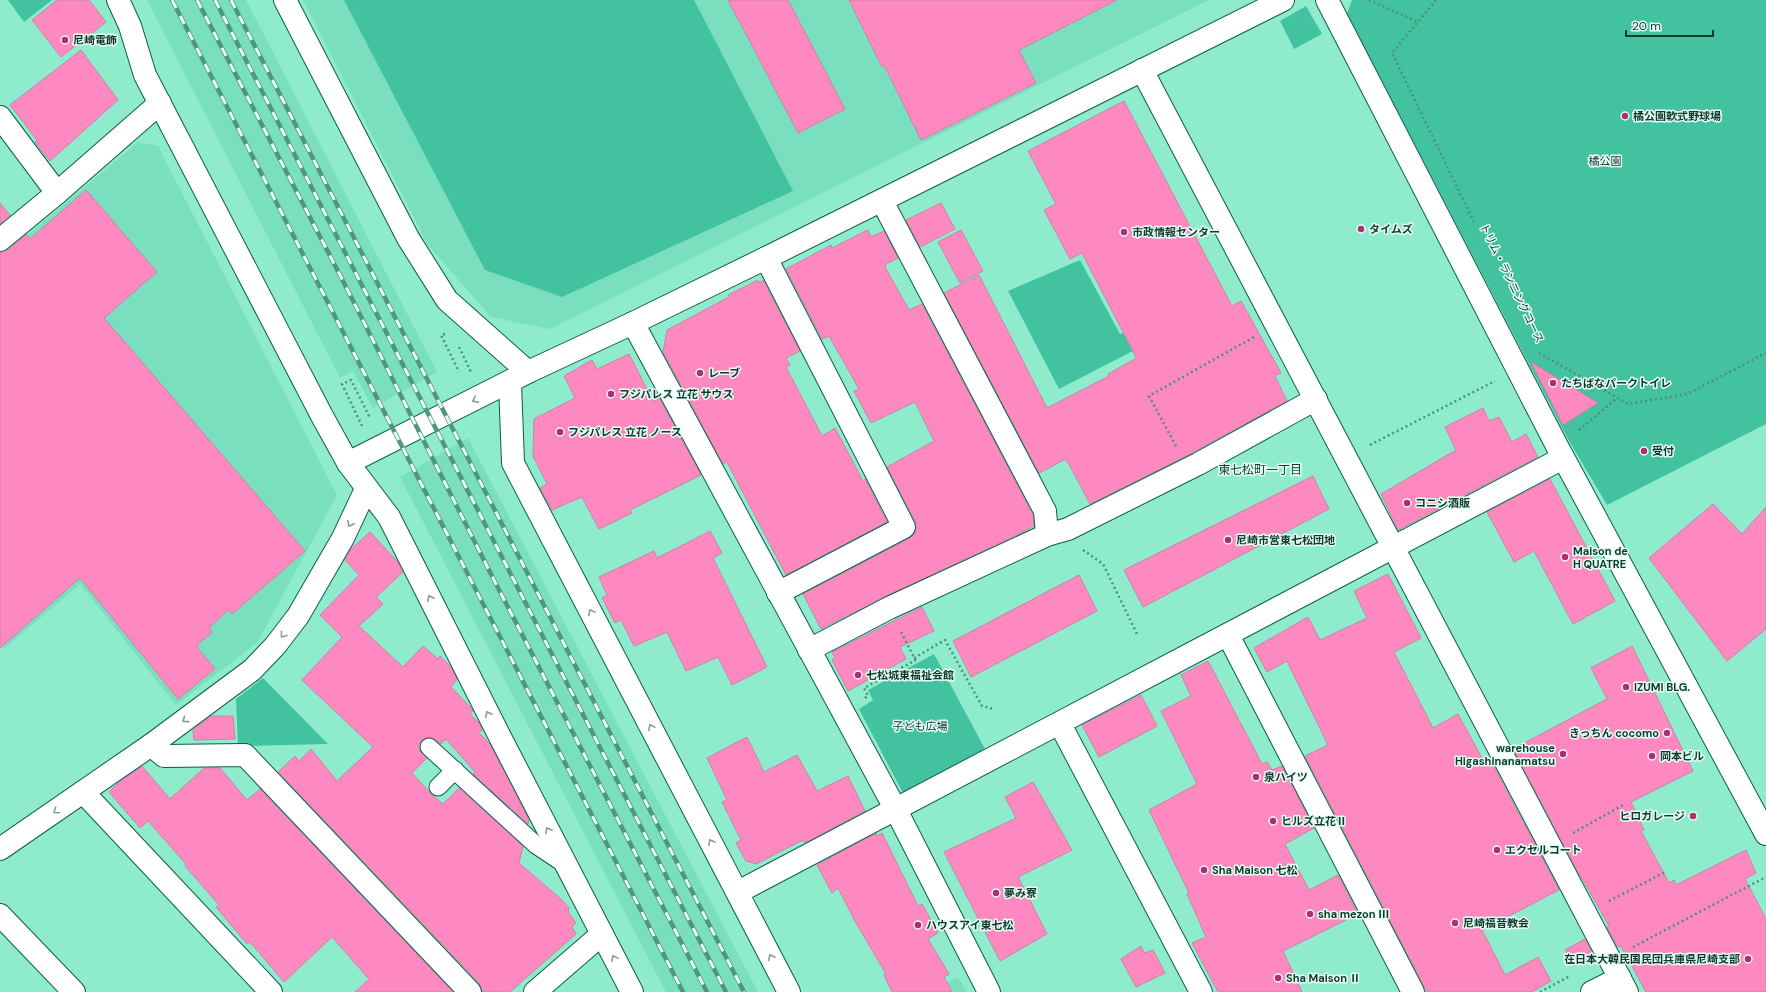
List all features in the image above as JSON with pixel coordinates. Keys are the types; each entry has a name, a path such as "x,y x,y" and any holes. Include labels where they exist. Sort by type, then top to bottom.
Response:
{"street":[{"path":"118,0 130,26 145,75 322,416 348,463 366,489 389,517 632,992"},
{"path":"285,0 408,238 447,300 519,377 513,463 789,992"},
{"path":"348,463 519,377 766,258 1283,0"},
{"path":"1328,0 1560,452 1766,834"},
{"path":"1142,70 1277,324 1619,977 1592,992"},
{"path":"0,240 57,193 160,103"},
{"path":"0,117 57,193"},
{"path":"882,200 1045,511 1047,535"},
{"path":"766,258 904,527 778,593"},
{"path":"633,323 896,810 989,992"},
{"path":"809,650 889,608 1047,535 1068,529 1188,469 1316,399"},
{"path":"738,892 1060,724 1393,547 1560,452"},
{"path":"0,849 151,745 246,674 275,646 298,616 321,578 343,538 366,489"},
{"path":"1228,635 1413,992"},
{"path":"1060,724 1201,992"},
{"path":"151,745 164,756 245,755 470,992"},
{"path":"83,792 271,992"},
{"path":"0,915 74,992"},
{"path":"535,992 602,934"}],"lane":[{"path":"429,747 455,770 529,848 566,865"},
{"path":"438,787 455,770"}],"path":[{"path":"1369,0 1418,22"},
{"name":"トリム・ランニングコース","path":"1436,0 1392,53 1474,224"},
{"path":"1188,469 1149,396 1277,324"},
{"path":"451,331 441,335 459,372"},
{"path":"458,345 471,373"},
{"name":"トリム・ランニングコース","path":"1536,351 1628,404 1687,394 1766,353"},
{"path":"1346,457 1518,370"},
{"path":"361,423 342,384 351,380 370,418"},
{"path":"1560,452 1568,439 1617,398"},
{"path":"1068,529 1078,547 1103,564 1137,634"},
{"path":"889,608 916,660"},
{"path":"841,710 868,696 864,688 916,660 945,640 982,706 994,709"},
{"path":"1550,845 1625,804"},
{"path":"1586,914 1667,872"},
{"path":"1619,977 1766,877"}],"shaded area":[{"path":"147,0 246,0 437,372 373,408 353,371 340,378"},
{"path":"303,0 1209,0 550,329 491,317 428,245"},
{"path":"138,142 158,146 337,495 257,643 176,705 80,584 4,649 0,645 0,258"},
{"path":"468,438 758,992 666,992 400,477"},
{"path":"958,977 967,992 929,992"}],"green space":[{"path":"8,0 52,0 24,22"},
{"path":"344,0 694,0 793,191 562,297 485,270"},
{"name":"橘公園軟式野球場","path":"1352,0 1766,0 1766,424 1607,505 1568,439 1347,14"},
{"path":"1306,6 1322,34 1294,49 1280,21"},
{"path":"1080,260 1120,334 1213,294 1220,306 1059,389 1008,291"},
{"name":"子ども広場","path":"934,654 985,749 903,793 859,709 873,700 868,690"},
{"path":"263,678 328,744 238,746 236,699"}],"building":[{"name":"尼崎電飾","path":"57,0 89,0 106,22 61,57 32,20"},
{"path":"728,0 788,0 845,109 798,133"},
{"path":"849,0 1117,0 1019,50 1036,83 921,140 884,65 882,67"},
{"path":"81,50 118,100 50,161 35,142 37,140 10,105"},
{"path":"1124,101 1232,306 1241,301 1281,373 1275,376 1287,401 1192,453 1090,504 1066,459 1039,473 944,293 979,275 1047,408 1109,376 1108,374 1135,359 1136,357 1082,253 1070,259 1044,210 1056,204 1028,151"},
{"path":"86,190 157,272 104,318 305,551 232,614 228,610 209,628 212,632 196,646 215,669 178,699 80,578 0,648 0,252 8,250 26,234 30,239"},
{"path":"0,203 10,215 0,224"},
{"path":"941,203 955,229 920,247 906,220"},
{"path":"868,230 871,237 884,231 898,258 886,264 885,267 909,310 922,304 1033,515 1034,526 884,597 821,629 803,594 910,538 914,534 916,528 915,521 887,467 934,441 915,402 871,423 854,391 859,389 829,336 822,339 786,269 831,245 832,248"},
{"path":"961,230 983,271 960,283 938,242"},
{"path":"758,280 759,283 763,280 800,351 786,358 790,365 786,367 822,436 835,428 863,481 865,479 887,522 786,575 727,462 723,464 663,352 667,330 729,297 728,295"},
{"path":"629,354 654,403 656,392 701,475 630,510 632,513 599,529 582,497 552,510 540,488 547,484 533,456 534,419 575,398 564,376 592,360 597,369"},
{"name":"たちばなパークトイレ","path":"1531,362 1598,403 1563,425"},
{"path":"1483,408 1489,421 1499,417 1512,442 1526,434 1538,457 1398,530 1381,494 1456,450 1445,427"},
{"name":"尼崎市営東七松団地","path":"1313,476 1329,509 1143,607 1124,570"},
{"name":"Maison de H QUATRE","path":"1550,479 1615,601 1573,624 1534,551 1514,562 1487,512"},
{"path":"1713,504 1742,534 1766,507 1766,629 1727,661 1649,558"},
{"path":"710,531 722,553 713,558 767,667 732,685 718,657 686,671 667,632 634,646 621,620 615,623 602,598 607,595 599,577 654,551 657,558"},
{"path":"370,532 397,561 403,572 376,597 383,604 359,626 403,667 423,646 438,659 440,656 451,667 457,679 451,687 473,711 470,714 479,723 482,730 479,733 490,744 529,820 528,824 473,774 475,772 446,739 441,744 431,737 422,740 419,744 419,750 427,758 412,773 431,794 443,804 459,788 523,846 519,863 562,900 569,908 568,912 576,923 572,927 576,934 510,992 482,992 479,983 278,772 295,756 299,761 311,749 337,781 373,747 302,680 342,637 320,615 359,575 345,560 350,550"},
{"path":"1388,574 1421,638 1394,652 1433,728 1458,714 1485,764 1491,761 1559,890 1482,930 1505,975 1538,957 1551,981 1532,992 1427,992 1305,756 1328,745 1287,661 1267,672 1254,648 1308,617 1320,640 1367,618 1354,591"},
{"path":"1079,575 1097,611 971,677 953,641"},
{"name":"七松城東福祉会館","path":"922,607 934,631 900,647 906,659 848,691 832,660 835,658 832,652"},
{"path":"1632,646 1693,771 1631,802 1644,830 1641,831 1669,883 1674,880 1676,885 1746,850 1756,873 1745,879 1766,919 1766,992 1646,992 1621,946 1617,946 1607,927 1609,926 1581,878 1513,749 1607,699 1591,668"},
{"path":"1208,661 1262,764 1267,762 1272,770 1282,766 1314,828 1285,844 1309,890 1338,875 1358,914 1283,951 1302,992 1218,992 1192,943 1206,937 1187,894 1189,893 1149,810 1197,784 1161,711 1191,696 1181,675"},
{"path":"1141,695 1157,726 1099,757 1082,725"},
{"path":"211,716 233,716 235,739 194,740 193,730"},
{"path":"747,737 764,772 797,755 817,791 848,776 865,811 805,843 803,840 756,864 746,861 736,843 741,840 722,802 727,800 707,758"},
{"path":"142,766 170,799 204,768 220,768 247,800 260,789 453,992 355,992 369,979 332,937 284,982 250,942 247,944 216,907 219,905 185,866 186,864 148,821 140,828 109,792 119,782"},
{"name":"夢み寮","path":"1033,782 1072,850 1018,877 1047,934 1000,961 944,852 1016,818 1005,797"},
{"path":"876,833 877,836 882,833 918,906 922,904 938,933 928,939 949,974 944,977 952,992 892,992 884,975 886,974 856,923 838,888 832,893 817,865"},
{"path":"1585,939 1594,957 1574,966 1565,950"},
{"path":"1141,946 1144,953 1153,950 1165,973 1136,987 1121,959"}],"railway":[{"path":"172,0 683,992"},
{"path":"197,0 340,275 497,586 707,992"},
{"path":"215,0 726,992"},
{"path":"231,0 744,992"}],"place":[{"name":"尼崎電飾","path":"65,40"},
{"name":"橘公園軟式野球場","path":"1625,116"},
{"name":"タイムズ","path":"1361,229"},
{"name":"市政情報センター","path":"1124,232"},
{"name":"レーブ","path":"700,373"},
{"name":"たちばなパークトイレ","path":"1553,383"},
{"name":"フジパレス 立花 サウス","path":"611,394"},
{"name":"フジパレス 立花 ノース","path":"560,432"},
{"name":"受付","path":"1644,451"},
{"name":"コニシ酒販","path":"1407,503"},
{"name":"尼崎市営東七松団地","path":"1228,540"},
{"name":"Maison de H QUATRE","path":"1565,557"},
{"name":"七松城東福祉会館","path":"858,675"},
{"name":"IZUMI BLG.","path":"1626,687"},
{"name":"きっちん cocomo","path":"1667,733"},
{"name":"warehouse Higashinanamatsu","path":"1563,754"},
{"name":"岡本ビル","path":"1652,756"},
{"name":"泉ハイツ","path":"1256,777"},
{"name":"ヒロガレージ","path":"1693,816"},
{"name":"ヒルズ立花Ⅱ","path":"1273,821"},
{"name":"エクセルコート","path":"1497,850"},
{"name":"Sha Maison 七松","path":"1204,870"},
{"name":"夢み寮","path":"996,893"},
{"name":"sha mezon Ⅲ","path":"1310,914"},
{"name":"尼崎福音教会","path":"1455,923"},
{"name":"ハウスアイ東七松","path":"918,925"},
{"name":"在日本大韓民国民団兵庫県尼崎支部","path":"1748,959"},
{"name":"Sha Maison Ⅱ","path":"1278,978"}],"district":[{"name":"東七松町一丁目","path":"1260,470"}],"park label":[{"name":"橘公園","path":"1605,161"}]}
